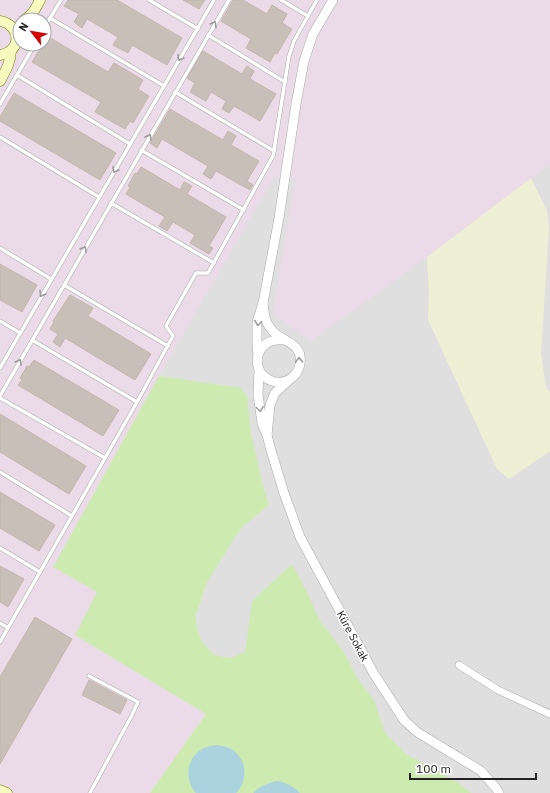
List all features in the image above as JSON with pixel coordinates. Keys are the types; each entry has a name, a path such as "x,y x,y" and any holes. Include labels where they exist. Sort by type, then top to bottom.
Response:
{"main road":[{"path":"34,12 40,0"},
{"path":"39,12 46,0"},
{"path":"0,21 12,23"},
{"path":"0,55 6,54 12,47"},
{"path":"0,81 9,66 12,52"},
{"path":"0,790 7,793"}],"street":[{"path":"258,356 256,343 257,322 263,302 279,218 296,104 304,62 313,34 333,0"},
{"path":"263,302 267,325 277,335 292,343 300,354 299,369 295,375 275,393 270,405 267,434"},
{"path":"285,340 271,340 265,344 260,349 257,363 263,376 269,380 283,382 290,379"},
{"name":"Küre Sokak","path":"259,370 258,395 262,423 267,434 284,493 300,537 374,674 404,720 417,732 481,771 499,793"},
{"path":"459,665 498,690 550,714"}],"lane":[{"path":"52,15 61,0"},
{"path":"149,0 198,28"},
{"path":"0,368 214,0"},
{"path":"105,458 0,397 141,150 229,0"},
{"path":"281,0 308,16"},
{"path":"0,642 168,346 173,336 166,326 196,273 208,273 273,156 285,82 294,41 317,0"},
{"path":"52,19 164,86"},
{"path":"208,35 285,82"},
{"path":"0,104 30,52"},
{"path":"17,75 130,144"},
{"path":"175,92 274,151"},
{"path":"0,137 99,196"},
{"path":"141,150 244,210"},
{"path":"111,203 214,263"},
{"path":"0,248 51,279"},
{"path":"64,285 168,346"},
{"path":"0,321 20,333"},
{"path":"32,340 137,402"},
{"path":"0,472 72,516"},
{"path":"0,548 40,572"},
{"path":"0,623 8,628"},
{"path":"89,676 138,702 90,793"}],"shaded area":[{"path":"0,0 550,0 550,793 0,793"},
{"path":"0,0 550,0 550,164 427,257 311,341 273,314 295,179 274,177 152,388 54,567 97,592 75,635 206,714 317,793 0,793"}],"green space":[{"path":"531,178 547,211 549,228 541,353 546,387 550,392 550,451 509,479 497,469 428,320 429,293 427,257"},
{"path":"159,376 241,388 247,396 251,433 262,482 269,505 241,528 207,582 195,618 201,641 214,655 230,658 245,652 252,601 292,564 320,621 342,649 356,676 375,702 385,733 406,754 457,782 472,793 150,793 206,714 75,635 97,592 53,567"}],"water":[{"path":"216,745 230,749 238,755 244,766 243,783 236,793 196,793 190,783 188,771 189,766 195,755 201,750"},
{"path":"277,781 290,785 300,793 253,793 264,785"}],"building":[{"path":"68,0 117,0 182,38 167,65 132,45 128,53 113,45 118,37 87,19 82,28 74,22 79,14 64,6"},
{"path":"183,0 205,0 199,9"},
{"path":"233,0 243,0 267,14 272,5 287,14 282,23 292,29 277,54 275,53 270,62 246,48 251,39 221,21"},
{"path":"52,39 108,72 114,63 143,80 138,89 149,96 133,123 130,121 125,129 95,112 101,102 32,62 38,52 52,52"},
{"path":"203,51 242,74 247,66 254,71 250,79 276,94 260,121 234,106 229,113 222,109 226,101 211,92 206,101 190,92 195,83 187,78"},
{"path":"14,93 116,153 100,180 0,121 0,117"},
{"path":"170,109 223,140 228,131 236,136 231,145 259,161 247,181 253,185 250,190 216,171 211,179 203,174 208,166 162,139 157,148 150,143"},
{"path":"141,167 180,190 184,182 192,186 187,194 226,217 209,246 213,248 209,254 190,243 195,235 173,222 167,231 159,226 165,217 126,194 130,187 128,186 135,173 137,174"},
{"path":"0,264 37,285 22,312 0,300"},
{"path":"70,295 93,308 88,316 151,354 135,380 65,338 60,347 53,342 58,334 50,329 54,322 53,321"},
{"path":"34,360 119,410 103,436 18,385 22,380 20,378 27,366 29,367"},
{"path":"0,414 86,466 69,494 0,452"},
{"path":"0,492 55,525 39,551 0,528"},
{"path":"0,566 24,579 8,607 0,602"},
{"path":"35,617 72,639 0,764 0,677"},
{"path":"89,680 127,700 120,714 82,695"}]}
